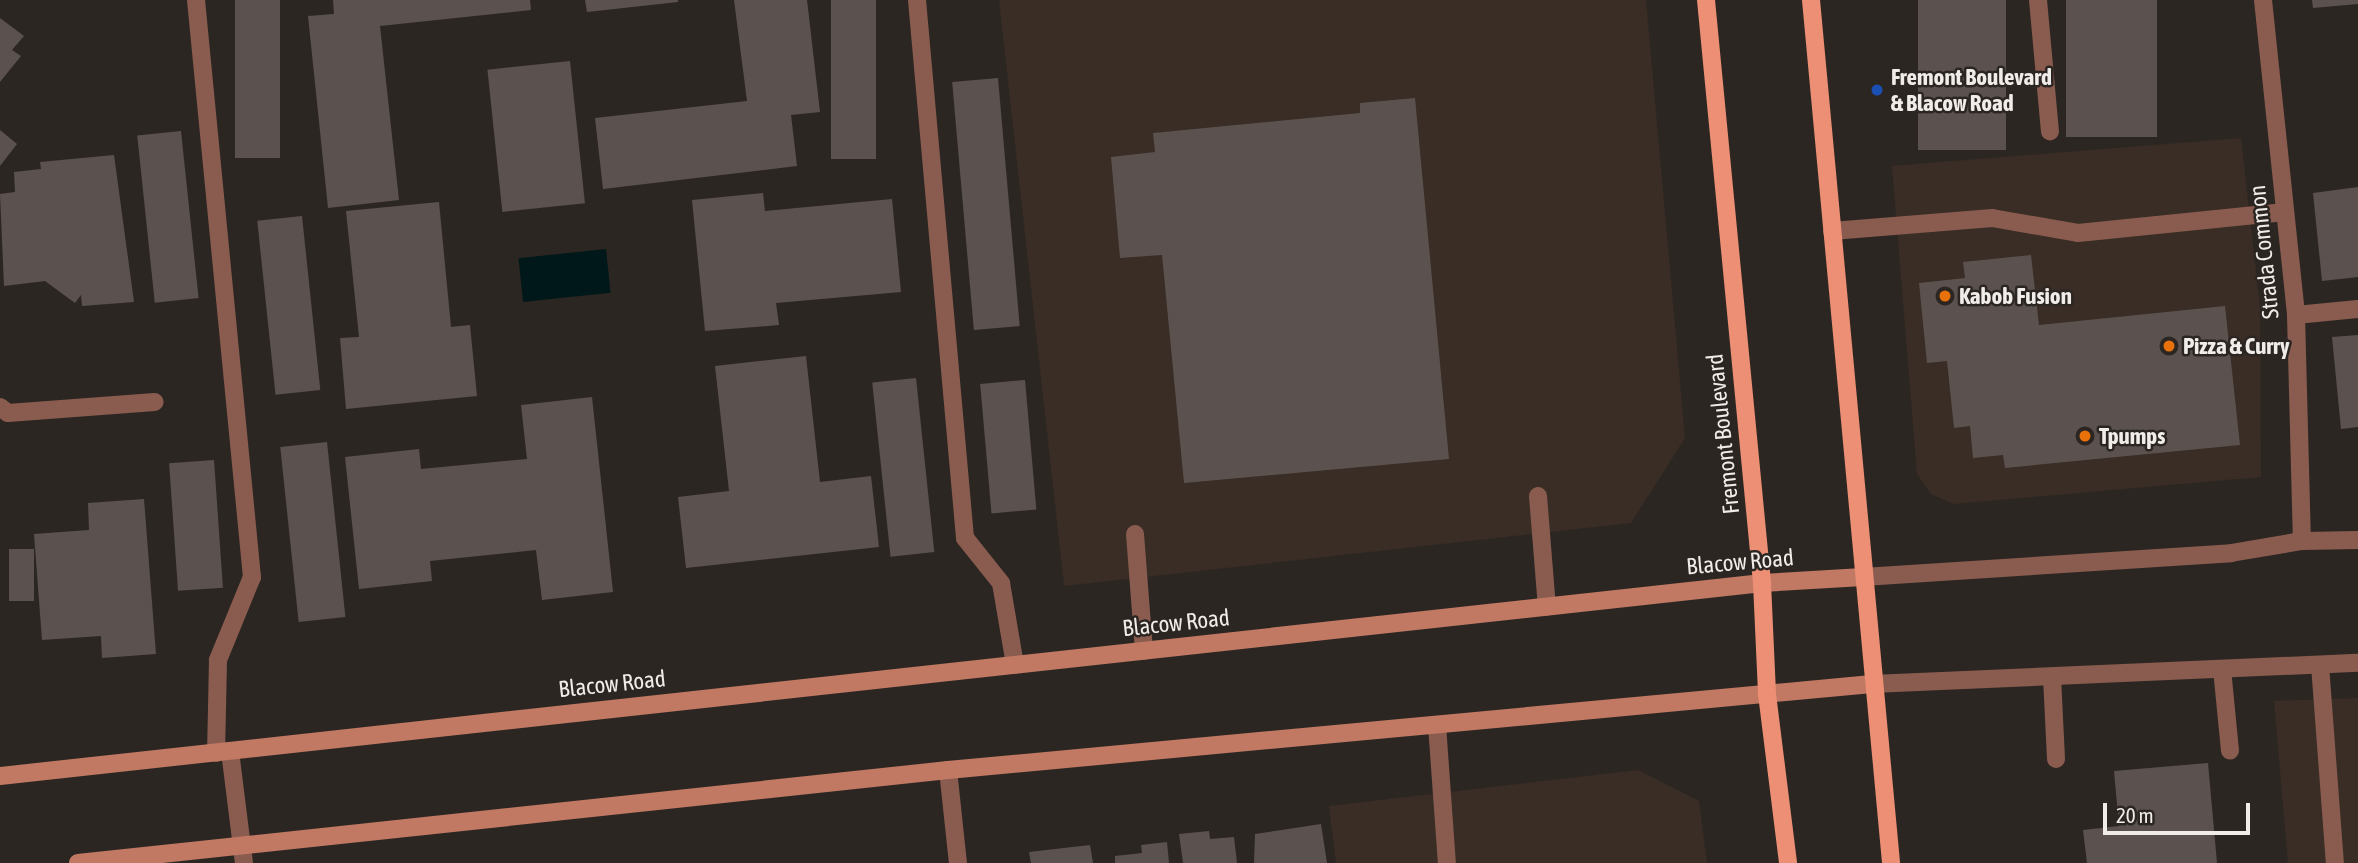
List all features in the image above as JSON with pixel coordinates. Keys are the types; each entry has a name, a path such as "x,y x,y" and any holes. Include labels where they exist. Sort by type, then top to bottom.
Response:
{"main road":[{"name":"Fremont Boulevard","path":"1706,0 1762,583 1768,694 1788,863"},
{"path":"1811,0 1872,684 1891,863"},
{"name":"Blacow Road","path":"0,776 1762,583 1863,577"},
{"path":"78,863 243,854 948,770 1872,684"}],"street":[{"path":"196,0 252,578 218,660 223,752 243,854"},
{"path":"917,0 965,538 1001,583 1014,665"},
{"path":"2038,0 2050,131"},
{"name":"Strada Common","path":"2263,0 2296,315 2302,541"},
{"path":"1832,231 1992,218 2078,233 2285,212"},
{"path":"2296,315 2358,309"},
{"path":"0,407 8,414 155,402"},
{"path":"1538,496 1548,607"},
{"path":"1135,534 1144,651"},
{"name":"Blacow Road","path":"1863,577 2231,553 2302,541 2358,540"},
{"path":"1872,684 2358,663"},
{"path":"2320,665 2335,863"},
{"path":"2222,669 2230,751"},
{"path":"2052,677 2056,760"},
{"path":"1437,724 1447,863"},
{"path":"948,770 958,863"}],"shaded area":[{"path":"999,0 1646,0 1685,438 1631,523 1064,586"},
{"path":"2241,138 2260,308 2261,477 1953,504 1931,494 1917,474 1892,166"},
{"path":"2358,698 2358,863 2288,863 2274,701"},
{"path":"1638,770 1699,801 1707,863 1336,863 1329,806"}],"water":[{"path":"606,249 611,293 523,302 518,258"}],"building":[{"path":"235,0 280,0 280,158 235,158"},
{"path":"333,0 530,0 531,10 380,26 399,200 328,208 308,16 334,14"},
{"path":"585,0 678,0 678,2 587,12"},
{"path":"734,0 807,0 820,112 791,115 797,166 603,189 595,118 747,101"},
{"path":"831,0 876,0 876,159 831,159"},
{"path":"1918,0 2006,0 2006,150 1918,150"},
{"path":"2066,0 2157,0 2157,137 2066,137"},
{"path":"2312,0 2358,0 2358,4 2313,8"},
{"path":"0,18 24,36 12,50 21,56 0,82"},
{"path":"570,61 585,203 502,212 487,70"},
{"path":"998,78 1020,326 974,330 952,82"},
{"path":"1415,98 1449,459 1184,483 1162,255 1120,258 1111,157 1155,152 1153,133 1360,113 1360,103"},
{"path":"0,130 17,144 0,166"},
{"path":"181,131 199,298 155,303 137,136"},
{"path":"114,155 134,302 82,306 81,295 75,303 45,281 4,286 0,194 15,192 14,172 41,169 40,162"},
{"path":"2358,187 2358,277 2322,281 2313,193"},
{"path":"763,193 765,211 892,199 901,292 776,303 779,325 705,331 692,200"},
{"path":"439,202 451,327 470,325 477,396 346,409 340,338 359,337 346,211"},
{"path":"302,216 320,390 276,395 257,221"},
{"path":"2031,255 2039,325 2225,306 2240,445 2005,468 2003,455 1973,458 1970,426 1954,428 1947,361 1927,363 1919,283 1965,278 1963,262"},
{"path":"2358,335 2358,427 2341,429 2332,337"},
{"path":"806,356 820,482 871,476 879,547 686,568 678,497 729,491 715,366"},
{"path":"916,378 934,552 891,557 872,383"},
{"path":"1025,380 1036,510 992,513 980,384"},
{"path":"592,397 613,592 542,600 536,550 430,561 432,581 359,589 345,457 419,449 421,469 527,459 521,405"},
{"path":"327,442 345,617 299,622 280,447"},
{"path":"214,460 223,588 178,591 169,463"},
{"path":"144,499 156,654 102,658 101,636 42,640 34,534 89,530 88,503"},
{"path":"9,549 34,549 34,601 9,601"},
{"path":"2208,763 2217,863 2087,863 2083,830 2119,826 2114,771"},
{"path":"1321,824 1327,863 1254,863 1255,834"},
{"path":"1209,831 1210,839 1234,837 1237,863 1183,863 1179,834"},
{"path":"1167,842 1169,863 1115,863 1115,856 1142,853 1141,845"},
{"path":"1090,845 1093,863 1031,863 1029,852"}],"place":[{"name":"Fremont Boulevard & Blacow Road","path":"1877,90"},
{"name":"Kabob Fusion","path":"1945,296"},
{"name":"Pizza & Curry","path":"2169,346"},
{"name":"Tpumps","path":"2085,436"}]}
